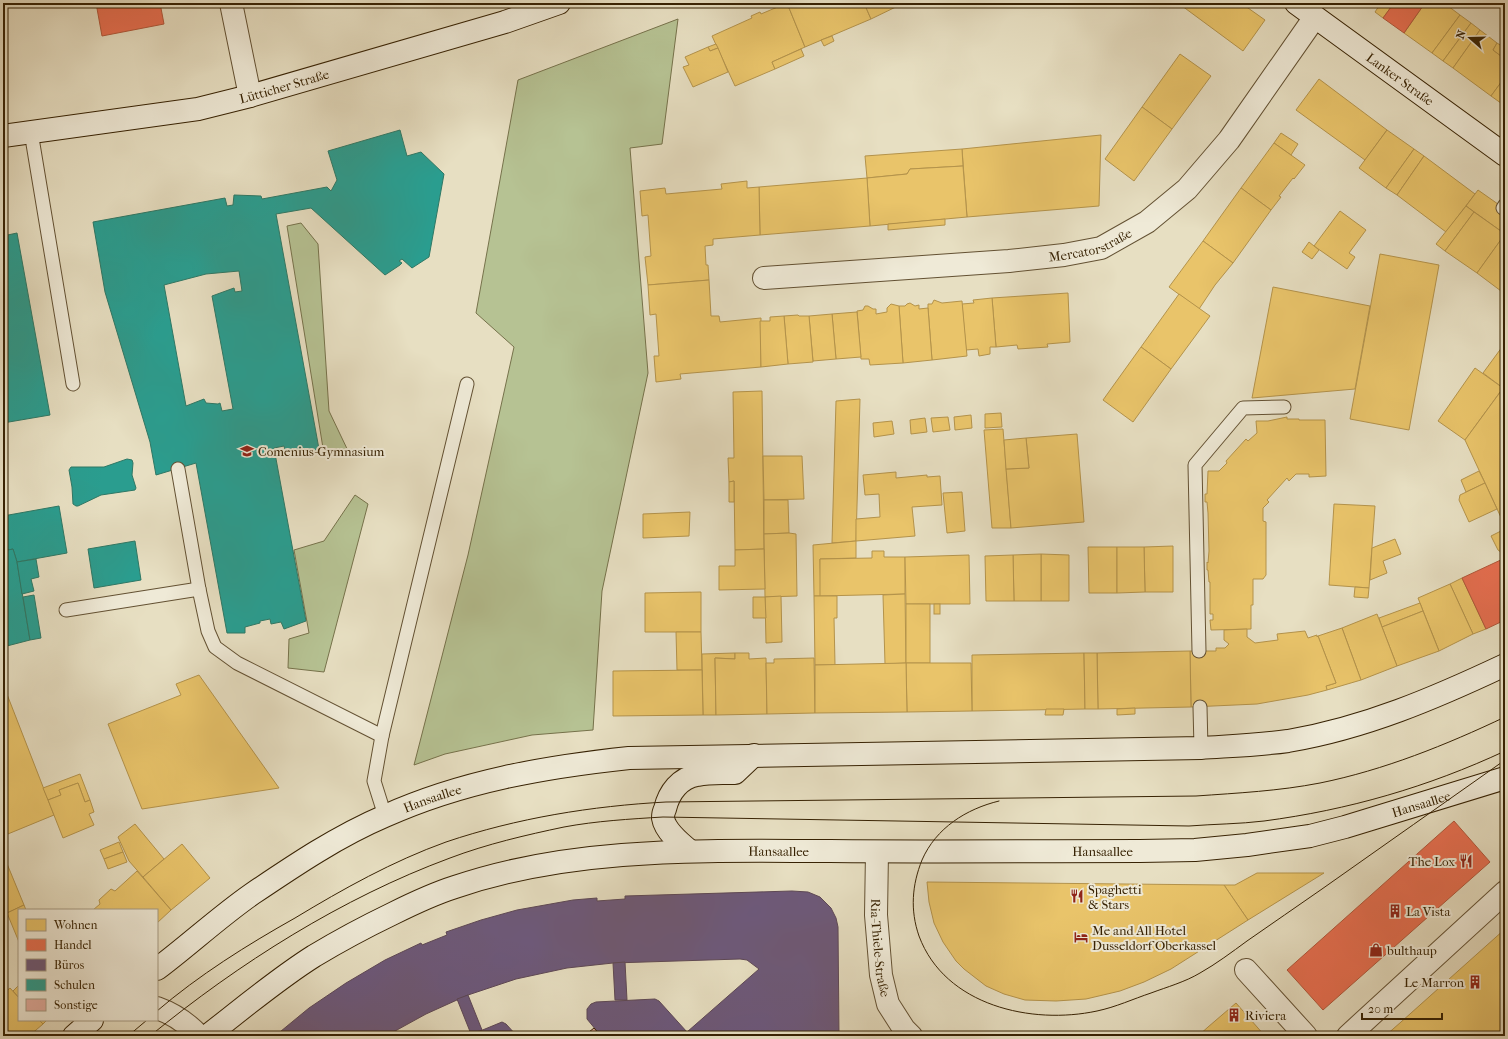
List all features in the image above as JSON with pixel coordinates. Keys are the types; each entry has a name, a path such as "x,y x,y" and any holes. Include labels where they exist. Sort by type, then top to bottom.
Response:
{"street":[{"path":"231,3 250,96"},
{"name":"Lütticher Straße","path":"3,136 198,109 250,96 505,22 558,3"},
{"name":"Lanker Straße","path":"1296,3 1505,155"},
{"name":"Mercatorstraße","path":"764,278 1009,261 1064,255 1101,248 1147,222 1187,189 1229,140 1315,17"},
{"name":"Hansaallee","path":"158,968 251,896 338,839 385,816 425,800 464,787 508,776 547,768 629,758 1200,748 1288,741 1374,720 1422,702 1505,665"},
{"path":"690,851 681,844 669,830 663,817 666,802 672,789 683,780 697,775 735,773 754,755"},
{"name":"Hansaallee","path":"207,1036 267,989 313,957 355,932 453,887 501,873 531,867 615,856 690,851 877,852 1195,850 1247,845 1310,836 1345,827 1505,778"},
{"name":"Ria-Thiele-Straße","path":"877,852 876,915 880,975 888,1004 904,1029 911,1036"},
{"path":"1348,1036 1505,892"},
{"path":"1246,970 1306,1036"},
{"path":"158,1008 175,1016 188,1025 199,1036"},
{"path":"74,1036 91,1021"}],"lane":[{"path":"31,132 73,384"},
{"path":"385,816 374,781 382,736 467,384"},
{"path":"1198,651 1195,465 1243,408 1284,407"},
{"path":"178,469 199,589 208,631 215,647 237,664 382,736"},
{"path":"66,610 199,589"},
{"path":"1200,707 1200,748"}],"green space":[{"path":"678,19 662,144 630,148 648,373 602,591 593,730 532,735 445,754 414,765 468,555 514,347 476,313 518,80"},
{"path":"301,223 318,244 329,411 350,455 323,448 287,226"},
{"path":"355,495 368,504 324,672 288,668 289,639 309,633 294,550 324,541"}],"building: Wohnen":[{"path":"787,3 805,47 772,62 775,69 735,86 712,36 752,18 751,16 760,12 761,14"},
{"path":"787,3 864,3 871,19 805,47"},
{"path":"864,3 904,3 871,19"},
{"path":"1153,3 1163,3 1160,8"},
{"path":"1178,3 1241,3 1265,20 1243,51"},
{"path":"1381,3 1394,3 1383,18 1375,12"},
{"path":"1425,3 1444,3 1460,15 1432,53 1404,33"},
{"path":"1460,15 1471,23 1443,61 1432,53"},
{"path":"1471,23 1480,30 1453,68 1443,61"},
{"path":"1480,30 1497,43 1493,50 1501,56 1505,51 1505,77 1491,96 1453,68"},
{"path":"832,36 834,41 824,46 821,40"},
{"path":"1505,40 1505,48 1501,45"},
{"path":"1497,43 1505,48 1501,56 1493,50"},
{"path":"716,44 718,48 710,51 708,47"},
{"path":"708,47 710,51 718,48 728,72 693,87 683,67 689,65 685,57"},
{"path":"801,49 804,56 775,69 772,62"},
{"path":"1180,54 1211,76 1172,129 1142,107"},
{"path":"1505,77 1505,106 1491,96"},
{"path":"1319,79 1387,130 1365,160 1296,110"},
{"path":"1142,107 1172,129 1134,181 1105,159"},
{"path":"1387,130 1414,149 1386,188 1359,168"},
{"path":"1281,133 1298,144 1291,155 1274,143"},
{"path":"1101,135 1099,206 967,217 962,149"},
{"path":"1274,143 1305,165 1279,196 1281,197 1271,210 1241,188"},
{"path":"962,149 963,166 910,169 907,174 867,178 865,156"},
{"path":"1414,149 1424,156 1397,195 1386,188"},
{"path":"1424,156 1475,194 1446,232 1397,195"},
{"path":"963,166 967,217 870,226 867,178 907,174 910,169"},
{"path":"867,178 870,226 760,235 759,187"},
{"path":"747,181 747,188 759,187 760,235 713,239 713,245 705,246 706,265 708,265 709,280 648,285 645,257 651,256 648,215 642,216 640,191 665,188 666,194 722,189 721,184"},
{"path":"1241,188 1271,210 1233,263 1203,241"},
{"path":"1478,190 1505,209 1505,234 1466,206"},
{"path":"1466,206 1474,212 1445,251 1436,244"},
{"path":"1340,211 1366,230 1349,253 1355,257 1347,269 1314,246"},
{"path":"1474,212 1505,234 1477,273 1445,251"},
{"path":"945,219 945,225 888,230 888,224"},
{"path":"1505,234 1505,294 1477,273"},
{"path":"1203,241 1233,263 1215,285 1199,309 1169,287"},
{"path":"1309,242 1319,250 1312,259 1302,252"},
{"path":"1380,254 1439,265 1409,430 1350,419"},
{"path":"709,280 711,316 719,316 720,322 761,318 761,367 680,374 681,379 656,382 654,356 659,356 656,314 650,315 648,285"},
{"path":"1273,287 1370,306 1355,389 1252,398"},
{"path":"1068,293 1070,342 1047,344 1048,347 1018,349 1017,345 996,347 992,298"},
{"path":"1179,294 1210,316 1171,369 1141,347"},
{"path":"992,298 996,347 990,347 990,354 979,356 978,349 966,350 962,304 974,303 973,300"},
{"path":"934,300 942,303 962,301 967,356 932,360 928,304 932,304"},
{"path":"910,303 915,306 919,305 919,309 928,308 932,360 903,363 899,306 905,306"},
{"path":"891,304 899,306 903,363 870,365 869,359 861,359 857,311 863,310 865,306 868,306 876,309 876,314 887,312 887,308"},
{"path":"857,312 861,357 836,359 832,314"},
{"path":"832,314 836,359 813,361 809,316"},
{"path":"784,316 809,316 813,362 788,364"},
{"path":"784,316 788,364 761,367 760,321 770,321 770,317"},
{"path":"1505,343 1505,385 1503,388 1483,373"},
{"path":"1141,347 1171,369 1133,422 1103,400"},
{"path":"1475,368 1503,388 1465,440 1438,421"},
{"path":"1505,385 1505,394 1501,391"},
{"path":"762,391 764,549 735,550 734,481 729,482 728,458 734,458 733,392"},
{"path":"1501,391 1505,394 1505,526 1465,440"},
{"path":"860,399 856,541 832,543 836,401"},
{"path":"1001,413 1002,427 985,428 985,414"},
{"path":"971,415 972,428 955,430 954,417"},
{"path":"948,417 950,430 933,432 931,418"},
{"path":"1287,417 1287,419 1299,420 1325,420 1326,476 1309,477 1309,474 1296,474 1289,481 1287,478 1267,500 1269,502 1263,508 1263,521 1266,522 1266,575 1263,579 1253,579 1251,629 1211,630 1210,620 1213,620 1213,614 1210,614 1210,582 1207,570 1209,551 1208,513 1207,502 1205,502 1205,494 1207,494 1208,471 1219,471 1246,439 1248,441 1257,433 1256,421 1268,421"},
{"path":"925,418 927,432 911,434 910,420"},
{"path":"892,421 894,434 874,437 873,423"},
{"path":"1003,429 1011,528 992,528 984,430"},
{"path":"1077,434 1084,522 1011,528 1006,469 1029,468 1026,438"},
{"path":"1026,438 1029,468 1006,469 1004,440"},
{"path":"763,456 802,456 804,499 764,500"},
{"path":"1479,471 1485,483 1466,492 1461,480"},
{"path":"896,472 896,478 927,475 927,477 940,476 942,505 912,507 915,536 856,541 856,519 880,517 879,494 865,495 863,475"},
{"path":"734,481 734,502 729,502 729,482"},
{"path":"1485,483 1497,509 1469,522 1459,500 1460,495"},
{"path":"962,492 965,531 947,533 943,493"},
{"path":"764,500 788,500 789,533 764,534"},
{"path":"1334,504 1375,506 1369,588 1329,585"},
{"path":"690,512 689,536 643,538 643,514"},
{"path":"1505,529 1505,555 1498,550 1491,536"},
{"path":"764,534 796,534 797,596 765,597"},
{"path":"1395,539 1401,554 1383,561 1387,573 1370,580 1372,548"},
{"path":"856,541 856,558 820,559 821,596 814,596 813,545"},
{"path":"1173,546 1173,592 1145,592 1144,547"},
{"path":"1088,547 1117,547 1117,593 1089,593"},
{"path":"1117,547 1144,547 1145,592 1117,593"},
{"path":"764,549 765,589 719,590 719,566 735,566 735,550"},
{"path":"872,551 884,551 884,557 905,557 905,594 820,596 820,559 872,558"},
{"path":"1041,554 1069,555 1069,601 1041,601"},
{"path":"1041,554 1041,601 1014,601 1013,555"},
{"path":"969,555 970,604 906,604 905,557"},
{"path":"1013,555 1014,601 986,601 985,556"},
{"path":"1462,578 1486,629 1473,634 1450,584"},
{"path":"1450,584 1473,634 1439,651 1418,598"},
{"path":"1355,587 1369,588 1368,598 1354,597"},
{"path":"701,592 701,632 645,632 645,593"},
{"path":"905,594 906,663 885,664 883,595"},
{"path":"781,596 782,642 766,643 765,597"},
{"path":"814,596 837,596 837,618 834,618 835,665 815,665"},
{"path":"753,597 765,597 766,618 753,618"},
{"path":"1420,603 1423,611 1382,627 1379,618"},
{"path":"906,604 930,604 930,663 906,663"},
{"path":"934,604 940,604 940,614 934,614"},
{"path":"1423,611 1439,651 1397,666 1382,627"},
{"path":"1377,614 1397,666 1361,680 1342,628"},
{"path":"1342,628 1361,680 1327,690 1326,686 1336,683 1318,636"},
{"path":"1247,629 1247,637 1255,643 1278,640 1277,634 1305,631 1308,638 1317,635 1336,683 1326,686 1327,690 1257,704 1191,707 1190,651 1216,651 1216,648 1225,648 1229,644 1224,640 1224,630"},
{"path":"676,632 701,632 702,670 677,670"},
{"path":"1190,651 1191,707 1098,709 1097,653"},
{"path":"735,653 735,659 715,658 716,715 703,715 702,654"},
{"path":"735,653 749,653 749,659 766,658 767,714 716,715 715,658 735,659"},
{"path":"1084,653 1085,709 972,711 972,655"},
{"path":"1084,653 1097,653 1098,709 1085,709"},
{"path":"814,658 815,713 767,714 766,663 774,663 774,659"},
{"path":"906,663 971,663 972,711 907,712"},
{"path":"906,663 907,712 815,713 815,665"},
{"path":"702,670 703,715 613,716 613,671"},
{"path":"199,675 279,788 142,809 108,724 181,695 176,684"},
{"path":"3,684 54,815 3,836"},
{"path":"1135,708 1135,714 1117,715 1117,709"},
{"path":"1046,709 1064,709 1063,715 1045,715"},
{"path":"80,774 90,800 85,802 78,783 59,790 61,795 48,800 43,788"},
{"path":"78,783 85,802 90,800 94,812 89,814 94,825 63,838 48,800 61,795 59,790"},
{"path":"135,824 164,859 143,877 129,861 118,837"},
{"path":"119,842 123,852 104,859 100,850"},
{"path":"182,844 210,878 171,910 143,877"},
{"path":"123,852 127,862 108,869 104,859"},
{"path":"3,854 24,905 7,913 3,903"},
{"path":"137,871 171,910 158,922 158,909 94,909 100,904 99,900 111,889 115,891"},
{"path":"1257,873 1324,873 1248,920 1224,885 1235,885"},
{"name":"Me and All Hotel Dusseldorf Oberkassel","path":"927,882 1224,885 1248,920 1171,969 1144,982 1120,991 1086,999 1056,1001 1025,1000 1004,994 986,986 956,961 943,942 934,923 929,902"},
{"path":"24,905 26,909 18,909 18,940 7,913"},
{"name":"Le Marron","path":"1505,929 1505,1036 1385,1036 1401,1022"},
{"path":"18,986 18,997 13,991"},
{"path":"10,988 18,997 18,1021 40,1021 43,1024 29,1036 3,1036 3,994"},
{"name":"Riviera","path":"1236,1003 1265,1036 1198,1036 1208,1027"}],"building: Handel":[{"path":"96,3 160,3 164,24 102,36"},
{"path":"1394,3 1425,3 1404,33 1383,18"},
{"path":"1505,558 1505,620 1486,629 1462,578"},
{"name":"La Vista","path":"1454,821 1490,862 1323,1010 1287,970"}],"building: Büros":[{"path":"792,891 808,892 820,897 831,908 836,918 838,927 839,1036 601,1036 587,1019 587,1009 591,1004 596,1002 655,999 659,1001 687,1032 759,969 747,960 740,959 613,963 567,968 516,979 468,995 426,1014 386,1036 275,1036 309,1008 346,983 385,960 421,943 422,945 447,935 446,932 481,920 517,910 573,900 597,898 597,901 625,899 625,896"},
{"path":"625,962 627,1000 615,1000 613,963"},
{"path":"468,995 482,1030 471,1034 457,999"},
{"path":"502,1022 506,1024 517,1036 468,1036"}],"building: Schulen":[{"path":"400,130 407,156 421,152 444,174 429,257 412,268 402,259 399,261 402,263 400,265 385,275 311,208 276,214 319,449 307,455 305,451 285,450 284,446 274,448 306,621 284,629 281,622 271,624 270,619 245,627 245,633 227,633 196,463 156,475 150,442 105,292 93,222 225,198 227,206 233,205 234,195 261,196 262,199 327,187 331,191 337,180 328,151","holes":["239,271 242,291 235,292 234,288 212,296 233,409 222,411 220,403 206,403 204,399 186,406 164,285 206,274"]},
{"path":"17,233 50,415 3,423 3,236"},
{"path":"127,459 132,460 133,463 132,475 136,488 135,490 101,495 78,506 73,504 69,470 71,467 104,467"},
{"path":"59,506 67,553 17,562 13,549 3,551 3,516"},
{"path":"135,541 141,580 94,588 88,549"},
{"path":"13,549 17,562 30,640 3,647 3,551"},
{"path":"36,559 39,577 31,579 34,591 22,594 17,562"},
{"path":"34,595 41,638 30,640 23,597"}],"building: Sonstige":[{"path":"594,1028 601,1036 584,1036"}],"tram line":[{"path":"158,1010 206,973 241,950 369,876 446,842 500,826 527,820 583,810 666,802 1196,796 1274,790 1305,786 1344,778 1391,764 1437,747 1505,717"},
{"path":"150,1036 219,983 256,958 293,935 370,892 450,858 478,848 535,833 576,825 626,819 663,817 1189,826 1246,823 1295,816 1357,804 1447,776 1505,751"},
{"path":"999,801 975,809 953,822 935,838 928,849 922,860 914,888 914,917 919,936 931,960 949,979 970,994 993,1005 1019,1012 1045,1015 1072,1015 1097,1011 1118,1005 1182,982 1206,969 1224,958 1505,760"},
{"path":"128,1036 146,1021"}],"place":[{"name":"Comenius-Gymnasium","path":"247,451"},
{"name":"The Lox","path":"1466,861"},
{"name":"Spaghetti & Stars","path":"1077,896"},
{"name":"La Vista","path":"1395,911"},
{"name":"Me and All Hotel Dusseldorf Oberkassel","path":"1081,937"},
{"name":"bulthaup","path":"1376,950"},
{"name":"Le Marron","path":"1475,982"},
{"name":"Riviera","path":"1234,1015"}]}
